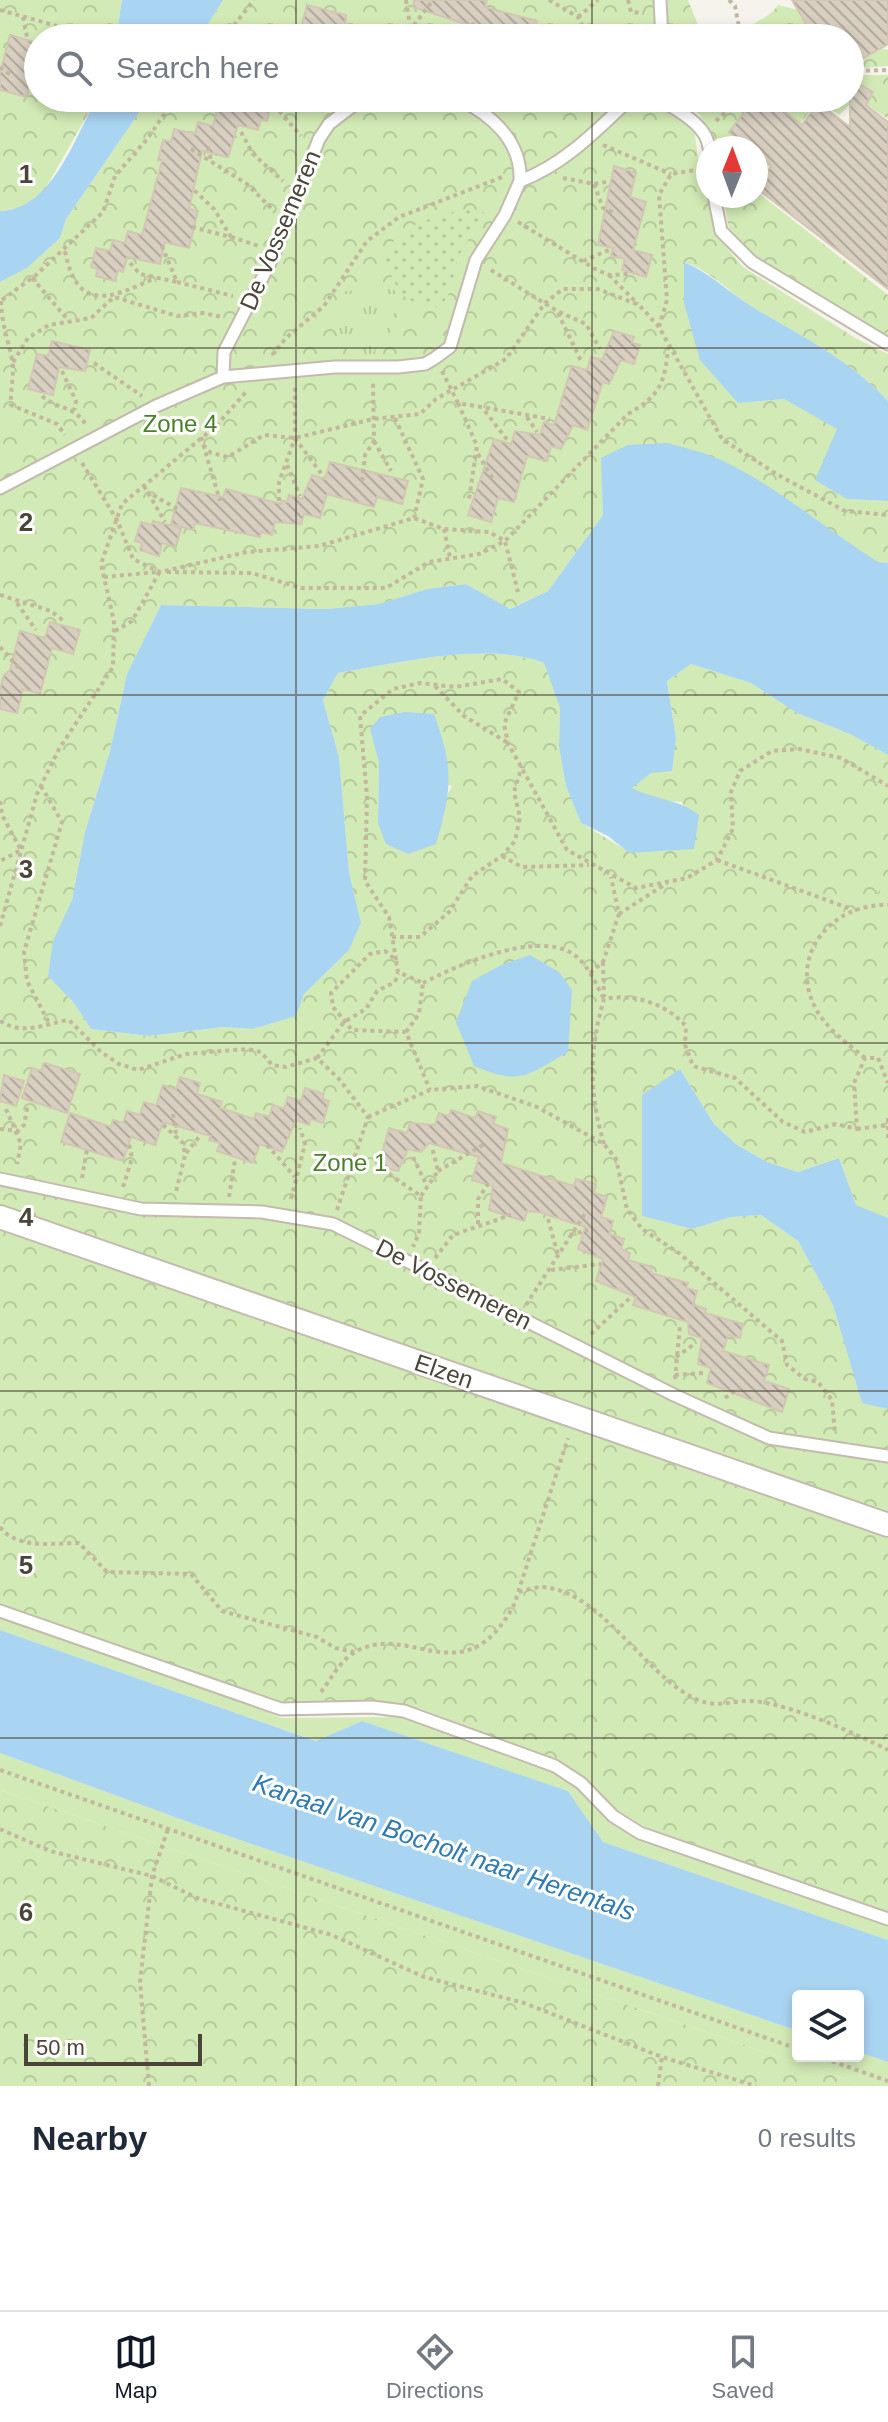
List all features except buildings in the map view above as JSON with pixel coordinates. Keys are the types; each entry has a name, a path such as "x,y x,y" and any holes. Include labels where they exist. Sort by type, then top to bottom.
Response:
{"street":[{"name":"Elzen","path":"0,1217 888,1525"}],"lane":[{"path":"660,0 661,24"},
{"name":"De Vossemeren","path":"223,377 224,352 275,251 315,149 329,124 345,112"},
{"path":"0,488 156,406 223,377 425,364 450,347 476,260 505,215 521,175 514,149 494,120 481,112"},
{"path":"521,175 541,173 616,112"},
{"path":"679,112 693,121 703,136"},
{"path":"716,208 721,231 752,262 888,344"},
{"name":"De Vossemeren","path":"0,1179 118,1204 172,1210 227,1211 333,1224 580,1349 769,1438 888,1456"},
{"path":"0,1611 281,1709 372,1707 404,1711 555,1766 581,1783 613,1816 640,1833 888,1919"}],"path":[{"path":"235,24 254,0"},
{"path":"406,0 410,24"},
{"path":"413,24 433,0"},
{"path":"549,0 578,17 582,24"},
{"path":"578,17 598,0"},
{"path":"729,0 735,6 738,24"},
{"path":"0,10 49,24"},
{"path":"23,17 24,24"},
{"path":"0,67 11,75"},
{"path":"864,71 888,70"},
{"path":"166,112 115,176 103,212 65,250 1,301 2,331 13,362 11,405 57,424 117,520 133,559 160,572 247,552 319,546 414,518 444,529 489,532 505,541 518,592"},
{"path":"281,112 315,149"},
{"path":"494,120 496,112"},
{"path":"702,133 724,112"},
{"path":"241,132 253,154 296,192"},
{"path":"587,138 671,174 696,170"},
{"path":"208,147 211,160"},
{"path":"191,149 247,184 286,222"},
{"path":"541,173 594,184 606,182"},
{"path":"659,327 667,300 659,195 671,174"},
{"path":"0,926 41,786 59,749 113,667 114,631 101,564 122,504 238,404 287,337 324,306 367,241 399,217 521,175"},
{"path":"594,184 603,208 615,213"},
{"path":"193,189 214,209 231,237"},
{"path":"505,215 609,275 639,305 659,327 722,439 845,511 888,515"},
{"path":"192,227 275,251"},
{"path":"161,244 177,282"},
{"path":"65,250 69,271 84,291 177,316 203,313 240,321"},
{"path":"583,261 609,250"},
{"path":"476,260 557,311 586,324 600,349"},
{"path":"130,263 140,274 250,302"},
{"path":"609,275 628,274"},
{"path":"32,278 69,321"},
{"path":"13,362 28,338 49,325 91,318 114,297 155,278"},
{"path":"203,445 211,453 228,457 264,435 295,438 373,419 420,414 436,399 506,359 545,303 563,289 598,289 639,305"},
{"path":"557,311 582,363"},
{"path":"104,577 160,572 252,573 301,588 386,588 429,562 479,554 505,541 628,414 653,400 666,369 668,346"},
{"path":"435,358 458,403 478,454 493,479"},
{"path":"94,363 156,406"},
{"path":"373,367 374,441 391,471"},
{"path":"62,371 76,401 74,410"},
{"path":"279,501 279,482 295,438 297,400 293,373"},
{"path":"42,396 58,406 74,410 94,438"},
{"path":"458,403 550,419"},
{"path":"483,409 508,441"},
{"path":"527,417 537,432"},
{"path":"395,418 423,479 414,518"},
{"path":"201,437 220,501"},
{"path":"295,438 323,476"},
{"path":"362,481 365,455 374,441"},
{"path":"469,499 478,454"},
{"path":"287,465 300,496"},
{"path":"144,486 165,522"},
{"path":"151,494 177,509"},
{"path":"444,529 451,559"},
{"path":"114,631 132,621 160,572"},
{"path":"0,595 17,603 51,611 65,622"},
{"path":"17,603 36,630"},
{"path":"0,647 19,668"},
{"path":"0,1021 10,1027 31,1030 69,1020 101,1052 119,1064 138,1070 186,1054 247,1049 261,1052 272,1065 286,1067 317,1058 344,1022 366,1009 377,991 395,982 398,972 389,917 365,881 367,797 360,716 393,689 420,683 455,687 502,679 519,692 504,724 508,743 567,850 611,877 636,888 687,878 717,860 733,829 731,792 740,771 772,751 799,749 841,758 888,786"},
{"path":"434,685 464,716 508,743"},
{"path":"392,937 420,937 449,912 472,876 502,856 515,841 520,817 514,792 522,766"},
{"path":"41,786 62,822 24,952 27,981 49,1023"},
{"path":"0,801 2,815 21,850"},
{"path":"0,861 21,850"},
{"path":"502,856 522,867 590,865"},
{"path":"717,860 851,909 888,905"},
{"path":"611,877 619,914 603,962 604,999 592,1064 593,1108 604,1144 616,1159 627,1209 642,1229 679,1253 782,1341 787,1365 805,1379 818,1382 832,1400 837,1446"},
{"path":"619,914 668,882"},
{"path":"851,909 826,927 810,953 807,980 816,1009 839,1037 865,1058 878,1058 888,1083"},
{"path":"423,983 487,955 529,949 569,952 580,958 604,999"},
{"path":"396,960 385,951 370,954 340,980 331,993 333,1007 352,1030 369,1034 406,1032"},
{"path":"590,973 603,962"},
{"path":"398,972 423,983"},
{"path":"406,1032 419,1014 423,983"},
{"path":"604,999 626,995 673,1012 686,1026 685,1045 693,1066 735,1078 783,1122 805,1132 836,1124 857,1129 886,1125"},
{"path":"406,1032 430,1090"},
{"path":"317,1058 339,1079 368,1117"},
{"path":"857,1129 854,1083 865,1058"},
{"path":"333,1224 368,1117 430,1090 477,1086 537,1107 604,1144"},
{"path":"18,1131 24,1125 28,1104"},
{"path":"6,1109 21,1144 13,1182"},
{"path":"173,1114 176,1134"},
{"path":"888,1118 888,1140"},
{"path":"163,1125 183,1143 185,1155 172,1210"},
{"path":"287,1217 305,1144 300,1128"},
{"path":"0,1129 18,1131"},
{"path":"185,1155 199,1137"},
{"path":"118,1204 132,1158 129,1144"},
{"path":"267,1145 295,1177"},
{"path":"408,1260 419,1233 421,1196 427,1186 438,1171 483,1145"},
{"path":"432,1147 438,1171"},
{"path":"78,1196 87,1149"},
{"path":"413,1157 427,1186"},
{"path":"227,1211 235,1160"},
{"path":"389,1174 421,1196"},
{"path":"478,1224 478,1199 488,1184"},
{"path":"518,1317 586,1212"},
{"path":"425,1269 453,1235 478,1224 499,1222 511,1215"},
{"path":"548,1219 558,1258"},
{"path":"570,1235 588,1230"},
{"path":"551,1270 601,1264"},
{"path":"580,1349 598,1325 631,1297"},
{"path":"674,1395 680,1326"},
{"path":"676,1357 693,1345"},
{"path":"675,1375 704,1373"},
{"path":"302,1710 354,1652 376,1644 446,1654 487,1641 505,1623 519,1592 576,1417"},
{"path":"0,1527 6,1535 26,1543 79,1543 107,1572 191,1574 222,1611 317,1637 335,1648 354,1652"},
{"path":"519,1592 543,1587 570,1595 600,1616 679,1689 704,1705 760,1702 858,1735 888,1750"},
{"path":"0,1770 792,2047"},
{"path":"0,1829 50,1851 152,1876 197,1898 332,1935 424,1977 524,2003 662,2057 756,2086"},
{"path":"149,2086 140,1982 152,1876 168,1829"},
{"path":"658,2086 662,2057"},
{"path":"834,2062 888,2081"}],"green space":[{"path":"0,0 122,0 118,24 24,24 24,112 89,112 44,191 24,206 0,211"},
{"path":"223,0 654,0 655,24 208,24"},
{"path":"668,0 688,0 698,24 668,24"},
{"path":"778,5 798,10 806,24 754,24"},
{"path":"881,48 888,50 888,66 864,68 864,58"},
{"path":"864,75 888,75 888,119 864,103"},
{"path":"139,112 686,112 693,121 696,143 696,208 709,208 716,235 743,267 857,339 888,354 888,401 840,360 751,306 703,271 684,262 738,403 784,399 838,429 847,499 888,501 888,563 878,562 825,529 602,458 603,515 548,591 509,609 466,584 427,589 379,604 326,609 161,605 127,674 110,751 85,832 72,900 54,941 48,976 74,1003 91,1029 149,1036 224,1027 253,1029 296,1016 304,994 349,950 361,923 349,872 339,757 323,700 338,673 470,654 521,657 544,663 560,708 559,747 566,786 581,823 629,852 694,848 682,802 661,801 631,788 651,773 676,738 667,681 691,664 751,683 797,713 850,734 888,755 888,1218 856,1205 839,1158 798,1172 767,1162 737,1145 714,1124 680,1069 642,1216 692,1229 731,1217 761,1215 798,1241 833,1305 862,1402 888,1409 888,1513 0,1204 0,282 27,268 60,238 66,219","holes":["379,762 452,786 445,799 443,820 378,823"]},
{"path":"697,112 809,112 768,167 768,136 710,136"},
{"path":"768,200 888,295 888,340 756,258 730,235 725,208 768,208"},
{"path":"469,208 484,212 459,256 451,289 444,301 439,307 408,299 398,288 384,259 389,247 397,237 418,223"},
{"path":"393,289 397,293 391,332 376,341 375,359 348,360 339,321 345,291"},
{"path":"888,884 888,929 877,919 873,906 877,894"},
{"path":"0,1229 888,1538 888,1911 645,1827 613,1807 565,1764 421,1709 387,1703 276,1703 0,1605"},
{"path":"0,1617 241,1700 281,1718 400,1717 550,1770 577,1786 605,1818 635,1836 888,1925 888,1940 603,1842 568,1791 362,1721 317,1741 0,1630"},
{"path":"0,1753 202,1827 792,2029 792,2061 0,1790"},
{"path":"0,1790 864,2086 0,2086"},
{"path":"864,2054 888,2062 888,2086 864,2086 794,2062 864,2062"}],"water":[{"path":"122,0 223,0 208,24 118,24"},
{"path":"90,112 139,112 66,219 60,238 27,268 0,282 0,211 18,207 34,198 48,185"},
{"path":"684,262 840,360 888,401 888,501 847,499 815,480 837,429 784,399 738,403 700,360 684,303"},
{"path":"667,443 708,455 742,470 878,562 888,563 888,755 850,734 797,713 751,683 691,664 667,681 676,738 672,771 651,773 632,788 683,805 699,815 694,849 629,853 608,836 581,823 566,786 559,747 560,708 544,663 522,657 470,654 338,673 323,700 339,757 349,872 361,923 349,950 304,994 296,1016 253,1029 224,1027 149,1036 91,1029 74,1003 48,976 53,941 72,900 85,832 110,751 127,674 161,605 326,609 379,604 427,589 466,584 510,609 548,591 603,515 601,458 628,445"},
{"path":"405,712 434,714 448,765 448,793 436,844 408,854 386,844 378,823 379,762 370,729 380,717"},
{"path":"530,955 559,972 572,990 568,1052 523,1076 503,1076 474,1066 456,1022 472,981 501,965"},
{"path":"680,1069 714,1124 737,1145 767,1162 798,1172 839,1158 856,1205 888,1218 888,1409 862,1403 833,1305 798,1241 761,1215 731,1217 692,1229 642,1216 642,1095"},
{"name":"Kanaal van Bocholt naar Herentals","path":"0,1630 316,1741 362,1721 568,1791 603,1842 888,1940 888,2062 864,2054 864,1990 792,1990 792,2029 202,1827 0,1753"}],"park label":[{"name":"Zone 4","path":"180,423"},
{"name":"Zone 1","path":"350,1162"}]}
